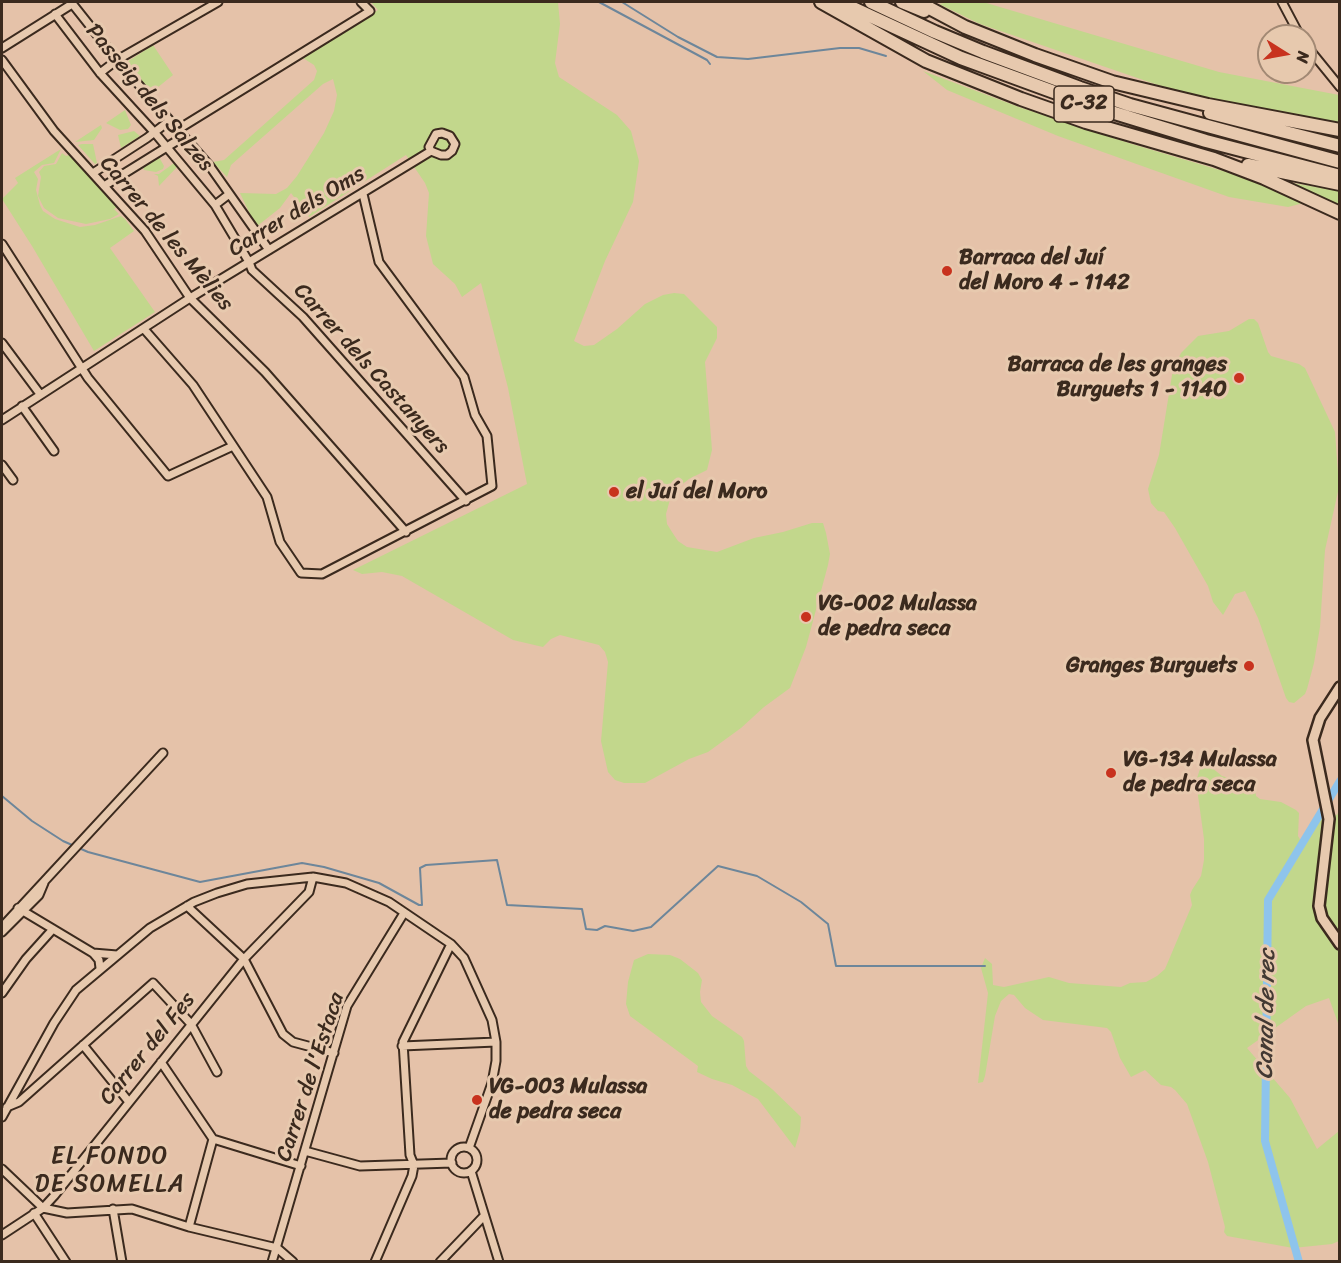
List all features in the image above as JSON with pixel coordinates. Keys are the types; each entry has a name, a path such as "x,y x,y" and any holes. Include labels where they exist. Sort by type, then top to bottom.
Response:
{"highway":[{"path":"821,2 926,61 1086,122 1214,159 1264,178 1340,213"},
{"name":"C-32","path":"840,2 961,58 1095,107 1206,141 1340,176"},
{"name":"C-32","path":"871,2 934,32 1090,92 1340,162"},
{"path":"902,2 1035,55 1137,92 1218,116 1340,146"},
{"path":"918,2 951,21"},
{"path":"1112,82 1208,105 1340,130"},
{"path":"1214,159 1340,184"}],"street":[{"path":"100,73 117,60 218,2"},
{"path":"177,130 370,11 361,2"},
{"path":"1282,2 1294,24"},
{"path":"2,48 71,3"},
{"name":"Passeig dels Salzes","path":"71,3 117,60 209,165 269,250"},
{"name":"Passeig dels Salzes","path":"55,14 100,73 155,133 215,206 249,262"},
{"path":"1317,59 1340,87"},
{"name":"Carrer de les Mèlies","path":"2,60 54,131 145,231 190,298 266,372 406,532"},
{"path":"93,173 155,133 169,121"},
{"path":"104,186 183,137"},
{"name":"Carrer dels Oms","path":"2,420 190,298 430,151"},
{"path":"144,329 193,385 267,497 280,542 302,573 322,574 492,486 487,436 475,415 464,377 379,262 363,194"},
{"name":"Passeig dels Salzes","path":"215,206 228,195"},
{"path":"2,244 88,378 168,476 233,446"},
{"name":"Carrer dels Castanyers","path":"249,262 252,270 303,317 466,501"},
{"path":"2,343 40,394"},
{"path":"22,406 54,451"},
{"path":"2,465 13,480"},
{"path":"1340,687 1320,718 1313,740 1329,819 1319,906 1322,918 1340,944"},
{"path":"2,927 39,895 45,881 163,753"},
{"path":"2,1117 59,1015 76,990 150,928 187,906 217,893 247,884 313,877 346,883 389,902 452,944 464,958 492,1020 496,1042 496,1061 492,1083 469,1148"},
{"name":"Carrer del Fes","path":"2,1235 43,1208 54,1196 244,959 309,892 313,877"},
{"path":"187,906 244,959 283,1034 293,1042 333,1053"},
{"path":"20,910 93,953 99,960 100,968"},
{"path":"2,932 20,910"},
{"name":"Carrer de l'Estaca","path":"273,1262 347,1006 404,913"},
{"path":"2,993 26,959 53,929"},
{"path":"375,1262 412,1176 414,1165 410,1155 402,1046 452,944"},
{"path":"93,953 117,955"},
{"path":"7,1107 19,1102 153,983 191,1024 217,1072"},
{"path":"402,1046 496,1042"},
{"path":"83,1045 129,1102"},
{"path":"161,1062 213,1139 301,1166"},
{"path":"189,1227 213,1139"},
{"path":"469,1148 477,1158 474,1168 471,1171 459,1172 452,1163 452,1156 456,1150 469,1148"},
{"path":"305,1151 360,1166 452,1163"},
{"path":"2,1169 43,1208 67,1213 132,1209 189,1227 277,1248 293,1262"},
{"path":"471,1171 499,1262"},
{"path":"113,1209 122,1262"},
{"path":"34,1213 66,1262"},
{"path":"440,1262 484,1216"}],"green space":[{"path":"371,2 558,2 560,24 555,63 559,77 617,115 631,131 639,161 633,202 605,261 574,341 584,346 594,345 617,329 645,304 663,295 674,293 684,294 717,327 717,338 705,362 712,450 707,470 689,479 672,492 666,514 667,524 678,541 687,547 717,552 754,538 812,523 823,523 830,554 828,565 806,647 790,688 708,752 689,759 645,783 624,783 615,780 608,772 601,741 608,662 605,652 599,645 560,635 551,639 543,647 513,640 402,576 382,572 362,574 353,570 527,484 508,388 481,283 462,297 455,284 433,264 426,236 429,193 406,155 309,217 291,193 280,208 256,227 240,193 276,194 287,188 297,176 324,133 334,111 337,95 333,79 323,84 231,165 227,177 213,162 224,160 314,80 317,71 314,65 303,58 378,10"},
{"path":"983,2 1219,72 1257,79 1257,84 1282,84 1339,95 1339,138 1155,84 980,24 939,4"},
{"path":"153,45 173,75 152,92 127,65 127,62"},
{"path":"923,71 1019,107 1223,171 1339,191 1339,208 1319,199 1288,207 1229,197 1058,136 947,90"},
{"path":"125,110 131,125 128,129 120,130 106,123"},
{"path":"101,125 102,128 94,140 75,142"},
{"path":"134,131 140,136 121,148 118,135"},
{"path":"93,144 97,163 95,164 78,145"},
{"path":"61,149 54,163 42,165 34,172 38,179 36,190 43,211 55,219 80,227 95,225 121,216 125,219 134,231 110,248 155,312 94,351 2,199 18,183 15,178"},
{"path":"62,153 69,155 77,163 117,207 114,209 119,214 110,219 86,224 58,218 44,208 38,196 41,177 39,172 44,166 56,164"},
{"path":"159,157 164,166 163,169 156,172 144,170 143,167"},
{"path":"174,163 177,167 159,186 158,176 154,174 159,174"},
{"path":"1249,319 1254,319 1258,323 1271,356 1305,368 1335,432 1339,487 1325,550 1320,627 1307,689 1305,694 1294,703 1289,702 1286,698 1258,618 1245,591 1235,594 1223,615 1213,602 1208,586 1175,528 1164,512 1158,511 1151,503 1148,489 1159,455 1173,369 1181,353 1198,336 1229,331"},
{"path":"1206,763 1222,776 1242,782 1254,780 1256,796 1260,799 1281,802 1296,810 1299,813 1298,836 1301,841 1306,840 1318,816 1337,815 1339,810 1339,1026 1329,998 1306,1006 1247,1048 1290,1098 1317,1149 1339,1131 1339,1241 1332,1244 1293,1248 1227,1236 1224,1232 1225,1227 1208,1162 1187,1104 1175,1090 1161,1085 1145,1070 1131,1077 1120,1058 1111,1032 1107,1028 1043,1020 1025,1008 1014,995 1009,994 1001,1001 995,1016 985,1076 983,1082 978,1083 988,993 981,968 985,958 992,964 993,985 1004,987 1049,977 1069,983 1121,987 1130,983 1146,982 1165,969 1192,905 1190,895 1201,876 1204,839 1196,781 1201,766"},
{"path":"648,954 670,955 680,959 698,973 702,980 701,1002 712,1016 742,1037 746,1066 749,1071 801,1117 795,1148 758,1099 732,1085 697,1072 698,1066 630,1016 626,1004 628,982 634,960"}],"waterway":[{"path":"599,2 707,60 710,64"},
{"path":"622,2 678,37 717,57 748,59 840,48 859,48 886,56"},
{"name":"Canal de rec","path":"1299,1262 1265,1141 1268,900 1340,781"},
{"path":"2,796 32,821 63,841 88,852 200,882 302,863 379,883 422,905 420,868 426,865 497,860 507,905 582,909 586,929 597,930 605,926 633,931 651,927 718,866 757,876 801,902 828,924 836,966 985,966"}],"place":[{"name":"Barraca del Juí del Moro 4 - 1142","path":"947,271"},
{"name":"Barraca de les granges Burguets 1 - 1140","path":"1239,378"},
{"name":"el Juí del Moro","path":"614,492"},
{"name":"VG-002 Mulassa de pedra seca","path":"806,617"},
{"name":"Granges Burguets","path":"1249,666"},
{"name":"VG-134 Mulassa de pedra seca","path":"1111,773"},
{"name":"VG-003 Mulassa de pedra seca","path":"477,1100"}],"district":[{"name":"EL FONDO DE SOMELLA","path":"110,1171"}]}
